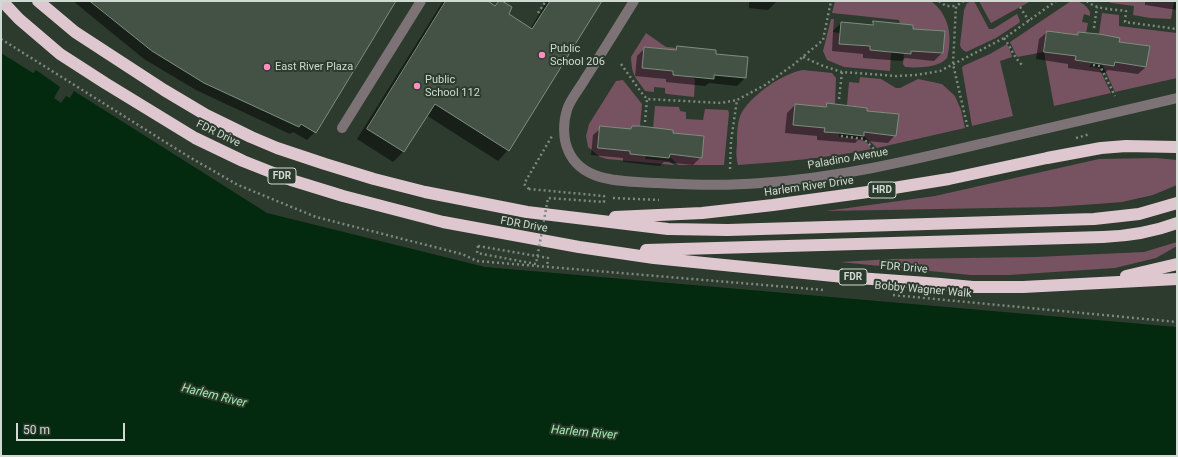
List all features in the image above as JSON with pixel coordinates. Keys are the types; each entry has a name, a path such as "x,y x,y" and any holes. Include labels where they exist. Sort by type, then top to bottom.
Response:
{"highway":[{"name":"FDR Drive","path":"2,1 40,37 82,68 195,138 243,161 291,180 392,210 494,233 654,258 836,276 973,287 1030,287 1099,283"},
{"name":"FDR Drive","path":"38,1 75,32 164,90 212,118 278,148 374,179 425,192 527,212 584,218"},
{"path":"45,1 55,16"},
{"name":"Harlem River Drive","path":"584,218 702,213 773,205 917,185 1101,148 1126,146 1177,147"},
{"path":"584,218 668,229 728,230 1094,220 1139,214 1177,203"},
{"path":"607,251 1103,237 1131,235 1177,223"},
{"path":"1099,283 1177,264"},
{"path":"1099,283 1177,279"}],"street":[{"path":"342,128 421,1"},
{"name":"Paladino Avenue","path":"634,1 567,109 565,133 568,150 578,164 590,174 598,177 623,181 690,185 760,183 844,173 947,152 1177,98"}],"path":[{"path":"538,13 546,1"},
{"path":"647,99 721,103 737,100 765,85 823,40 831,1"},
{"path":"939,1 946,6 956,6 964,1"},
{"path":"803,57 823,66 842,72 896,76 916,75 940,71 982,51 1004,38 1056,1"},
{"path":"1087,1 1091,5 1126,11 1125,22 1177,29"},
{"path":"956,6 953,64 968,129"},
{"path":"1094,28 1097,6"},
{"path":"1020,7 1029,21"},
{"path":"1,38 90,95"},
{"path":"1004,38 1011,48 1014,57 1022,65"},
{"path":"621,64 647,99 645,122"},
{"path":"1093,65 1100,66 1114,96"},
{"path":"839,100 842,72"},
{"path":"730,169 731,141 737,100"},
{"path":"552,134 524,184 529,190 604,196 604,202 548,198 536,264 477,253 478,246 548,258 548,268 831,290"},
{"path":"841,136 864,139 876,151"},
{"name":"Bobby Wagner Walk","path":"886,295 1177,322"}],"shaded area":[{"path":"835,1 931,1 942,13 948,26 950,42 947,58 939,64 933,66 905,67 903,64 904,53 911,54 911,50 943,53 944,31 913,29 900,24 899,20 832,13"},
{"path":"974,1 989,29 993,29 1017,14 1020,21 996,38 966,52 960,45 964,10 967,3"},
{"path":"979,1 1031,1 991,23"},
{"path":"1071,1 1080,2 1085,5 1090,12 1090,16 1084,14 1082,22 1088,23 1086,33 1078,32 1078,35 1047,31 1044,52 1017,57 1010,42"},
{"path":"1108,1 1174,1 1171,19 1150,18 1133,15 1134,6 1111,3"},
{"path":"1102,13 1119,15 1119,26 1177,33 1177,78 1115,92 1102,64 1114,66 1115,62 1146,67 1149,46 1119,42 1119,38 1099,34"},
{"path":"831,19 834,19 833,32 840,34 839,44 870,46 870,50 891,52 890,71 844,67 827,60 823,51"},
{"path":"646,33 666,47 677,48 676,50 645,47 642,68 673,71 673,75 693,77 695,80 694,97 667,94 665,93 665,88 654,87 654,92 645,91 636,79 633,73 631,57"},
{"path":"1007,44 1012,57 1000,61 1013,116 972,126 962,68 963,66 990,54"},
{"path":"1044,52 1076,56 1075,60 1092,63 1089,67 1099,68 1111,93 1054,106"},
{"path":"803,70 832,73 836,78 835,104 826,107 795,104 793,125 825,128 825,132 839,133 839,137 857,138 862,140 869,145 871,149 805,159 738,165 736,152 738,126 740,116 744,109 758,94 776,81"},
{"path":"860,77 881,79 896,88 900,88 918,79 942,84 955,96 961,110 965,128 877,148 864,136 864,132 896,135 898,114 867,111 867,108 847,105 849,82 859,83"},
{"path":"623,80 642,104 640,126 632,126 630,154 646,156 645,159 669,161 674,165 607,159 600,157 588,147 586,136 589,124 616,81"},
{"path":"655,106 679,107 680,111 686,112 686,119 703,120 705,109 728,110 729,113 724,165 678,165 670,157 670,154 702,157 704,136 673,133 673,130 653,128"},
{"path":"1156,158 1177,160 1177,185 1153,195 1122,202 1051,207 826,211 935,196 1099,159"},
{"path":"1177,242 1177,246 1156,258 1115,268 1009,275 970,275 840,262 892,259 1036,257 1144,252"}],"water":[{"name":"Harlem River","path":"1,53 33,73 36,70 60,87 54,98 61,103 66,96 70,98 74,91 267,213 485,267 1177,327 1177,456 1,456"}],"building":[{"name":"East River Plaza","path":"90,1 396,1 316,133 301,124 299,127 204,83 152,51"},
{"path":"446,1 488,1 495,6 499,1 502,1 512,7 509,14 532,29 550,1 602,1 509,151 435,104 404,152 367,129"},
{"path":"873,21 913,25 913,29 945,31 943,53 911,51 911,54 870,50 870,46 839,44 841,22 873,25"},
{"path":"1047,31 1078,35 1078,32 1099,34 1120,38 1119,42 1150,46 1146,67 1115,62 1114,66 1075,60 1076,56 1044,52"},
{"path":"677,46 716,50 716,54 748,57 746,78 714,75 714,79 673,75 673,71 642,68 644,47 676,50"},
{"path":"827,103 867,108 867,111 899,114 896,136 864,132 864,136 824,132 825,128 793,125 795,104 826,107"},
{"path":"600,126 631,129 632,126 640,126 673,130 673,133 704,136 702,158 670,154 669,158 630,154 630,151 598,148"}],"place":[{"name":"Public School 206","path":"542,55"},
{"name":"East River Plaza","path":"267,67"},
{"name":"Public School 112","path":"417,86"}]}
